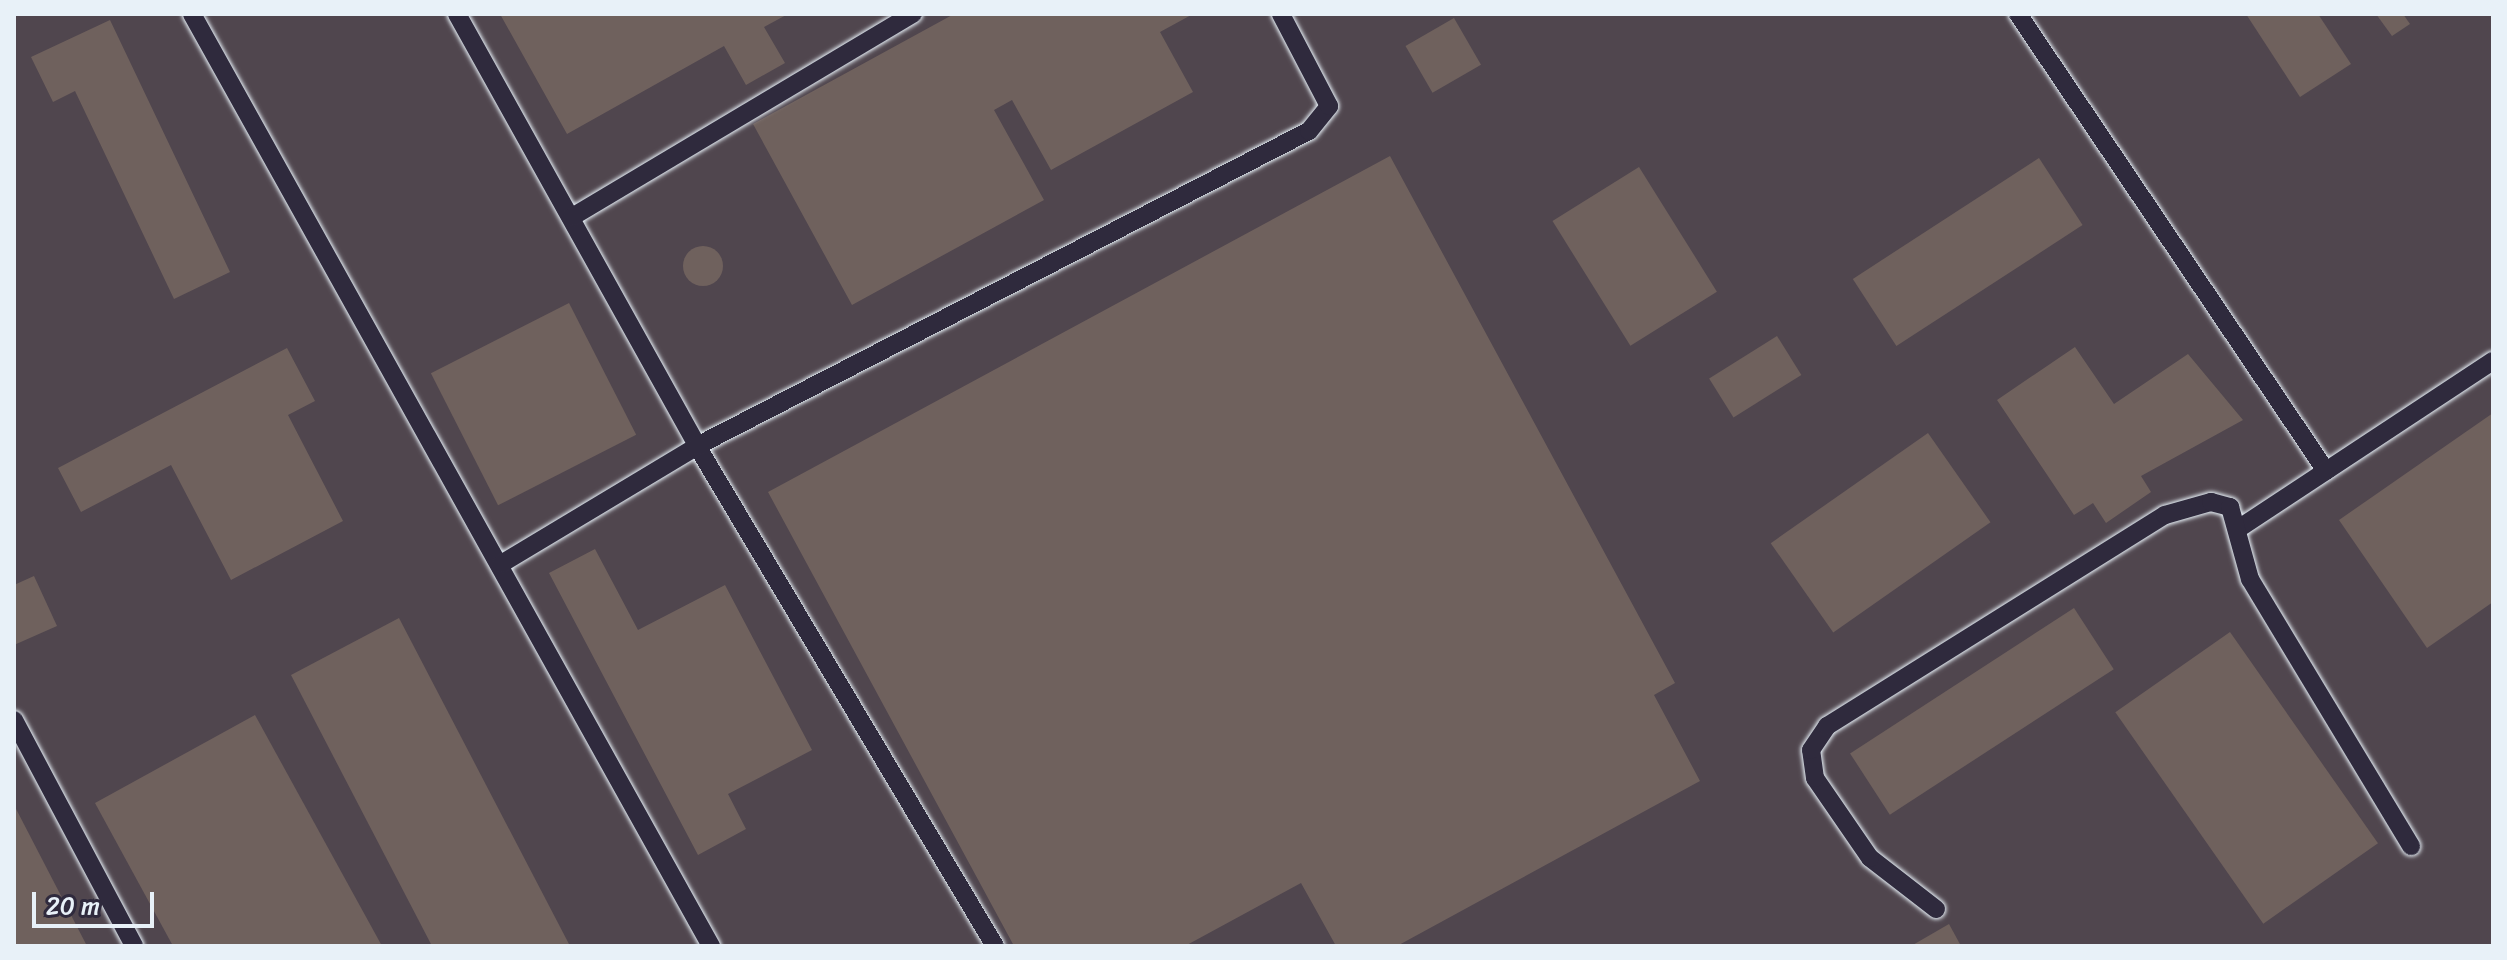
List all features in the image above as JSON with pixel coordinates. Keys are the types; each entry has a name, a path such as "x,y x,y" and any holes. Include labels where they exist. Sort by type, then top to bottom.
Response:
{"lane":[{"path":"192,14 711,946"},
{"path":"457,14 697,446 995,946"},
{"path":"572,217 913,14"},
{"path":"501,564 697,446 1309,131 1329,106 1281,14"},
{"path":"2018,14 2326,471"},
{"path":"2241,527 2493,361"},
{"path":"1936,909 1870,858 1815,778 1811,750 1827,726 2165,515 2211,502 2230,507 2241,527 2250,579 2411,846"},
{"path":"14,720 134,946"}],"shaded area":[{"path":"14,14 2493,14 2493,946 14,946"}],"building":[{"path":"500,14 788,14 764,27 785,63 746,85 724,46 567,134"},
{"path":"954,14 1193,14 1160,32 1193,92 1051,170 1012,100 994,110 1044,200 852,305 753,124"},
{"path":"2246,14 2318,14 2351,64 2300,97"},
{"path":"2376,14 2403,14 2410,24 2392,36"},
{"path":"1454,18 1481,65 1433,93 1406,46"},
{"path":"110,20 230,272 174,299 75,91 53,102 31,57"},
{"path":"1390,156 1675,683 1654,695 1700,781 1397,946 1336,946 1301,883 1185,946 1014,946 768,492"},
{"path":"2039,158 2083,225 1896,346 1853,279"},
{"path":"1639,167 1717,292 1630,346 1552,221"},
{"path":"703,246 717,252 723,266 717,280 703,286 689,280 683,266 689,252"},
{"path":"569,303 636,435 498,505 431,373"},
{"path":"1777,336 1801,375 1734,417 1709,378"},
{"path":"2075,347 2114,404 2188,354 2243,420 2141,476 2151,492 2106,523 2093,503 2074,515 1997,400"},
{"path":"287,348 315,401 288,415 343,521 231,580 171,465 81,512 58,468"},
{"path":"2493,413 2493,602 2427,648 2339,520"},
{"path":"1928,433 1991,522 1833,632 1771,543"},
{"path":"595,549 638,630 725,585 812,750 728,794 746,829 698,855 549,573"},
{"path":"34,576 57,626 14,645 14,585"},
{"path":"2074,608 2114,669 1890,815 1850,753"},
{"path":"399,618 570,946 432,946 291,675"},
{"path":"2230,632 2378,843 2263,924 2115,712"},
{"path":"255,715 382,946 173,946 95,803"},
{"path":"14,805 87,946 15,946"},
{"path":"1949,924 1961,946 1911,946"}]}
